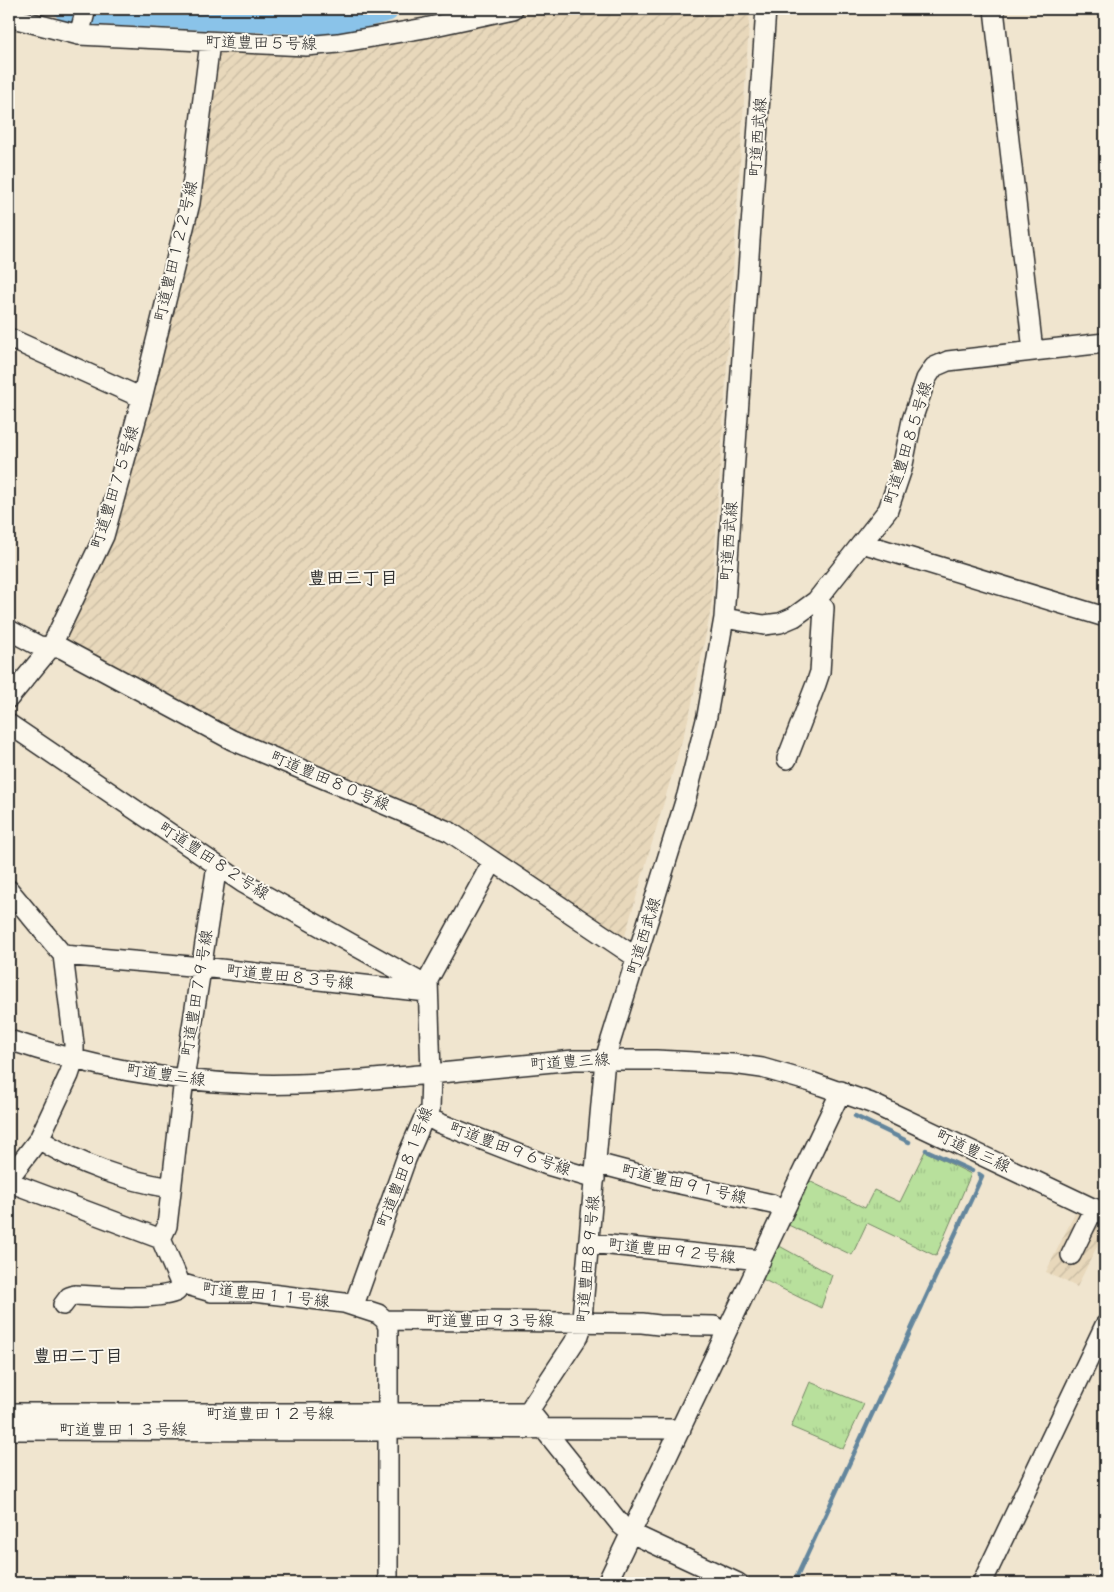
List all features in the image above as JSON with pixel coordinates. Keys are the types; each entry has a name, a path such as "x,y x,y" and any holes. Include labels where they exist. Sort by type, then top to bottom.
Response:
{"street":[{"path":"79,35 86,9"},
{"name":"町道豊田５号線","path":"9,17 79,35 284,46 327,45 425,28 513,9"},
{"name":"町道西武線","path":"605,1059 687,796 707,716 724,618 766,9"},
{"path":"994,9 1033,351 1105,343"},
{"name":"町道豊田１２２号線","path":"142,398 190,203 210,42"},
{"path":"9,338 142,398"},
{"name":"町道豊田８５号線","path":"724,618 764,625 780,623 794,617 816,601 888,510 902,468 912,420 926,380 934,367 948,361 1033,351"},
{"name":"町道豊田７５号線","path":"9,698 45,654 104,536 142,398"},
{"path":"862,543 1105,617"},
{"path":"787,759 820,672 824,608 816,601"},
{"name":"町道豊田８０号線","path":"9,630 39,646 45,654 61,648 232,740 439,826 637,958"},
{"path":"9,644 45,654"},
{"name":"町道豊田８２号線","path":"9,724 243,883 427,989"},
{"name":"町道豊田８１号線","path":"354,1305 406,1159 430,1110 431,1074 428,980 493,861"},
{"name":"町道豊田７９号線","path":"161,1239 167,1226 184,1079 216,872 220,867"},
{"path":"9,890 63,955 74,1044 74,1060 70,1075 39,1139 9,1180 161,1239"},
{"name":"町道豊田８３号線","path":"63,955 427,989"},
{"name":"町道豊三線","path":"9,1040 74,1060 184,1079 250,1084 334,1083 605,1059 656,1060 752,1067 811,1082 871,1103 1099,1211"},
{"name":"町道豊田８９号線","path":"537,1420 532,1406 579,1335 582,1322 605,1059"},
{"path":"607,1583 680,1424 840,1091"},
{"name":"町道豊田９６号線","path":"426,1116 439,1123 546,1165 596,1171"},
{"path":"39,1139 104,1170 144,1183 171,1188"},
{"name":"町道豊田９１号線","path":"596,1171 657,1179 772,1204"},
{"path":"1071,1255 1099,1211"},
{"name":"町道豊田１１号線","path":"161,1239 180,1283 211,1292 254,1292 288,1295 354,1305 378,1314 385,1320"},
{"name":"町道豊田９２号線","path":"589,1243 758,1260"},
{"path":"63,1305 69,1297 74,1295 132,1297 171,1293 177,1290 180,1283"},
{"path":"385,1320 388,1327 388,1583"},
{"name":"町道豊田９３号線","path":"385,1320 582,1322 714,1326"},
{"path":"982,1583 1105,1325"},
{"name":"町道豊田１２号線","path":"9,1413 388,1424 537,1420 680,1424"},
{"path":"537,1420 621,1525 629,1532 738,1583"},
{"name":"町道豊田１３号線","path":"9,1430 388,1424"}],"shaded area":[{"path":"540,9 750,9 711,609 690,713 624,939 457,828 238,734 63,643 108,544 215,58 223,51 323,57"},
{"path":"1076,1211 1105,1224 1105,1230 1077,1287 1046,1272"}],"green space":[{"path":"925,1151 971,1174 936,1256 867,1223 852,1255 784,1223 805,1179 865,1208 874,1190 900,1202"},
{"path":"774,1243 832,1275 821,1308 758,1277"},
{"path":"810,1382 864,1404 843,1449 791,1427"}],"waterway":[{"path":"67,9 320,22 343,20 386,9"},
{"path":"855,1116 909,1142"},
{"path":"926,1150 972,1171"},
{"path":"794,1583 982,1176 979,1174"}],"district":[{"name":"豊田三丁目","path":"353,578"},
{"name":"豊田二丁目","path":"78,1356"}]}
